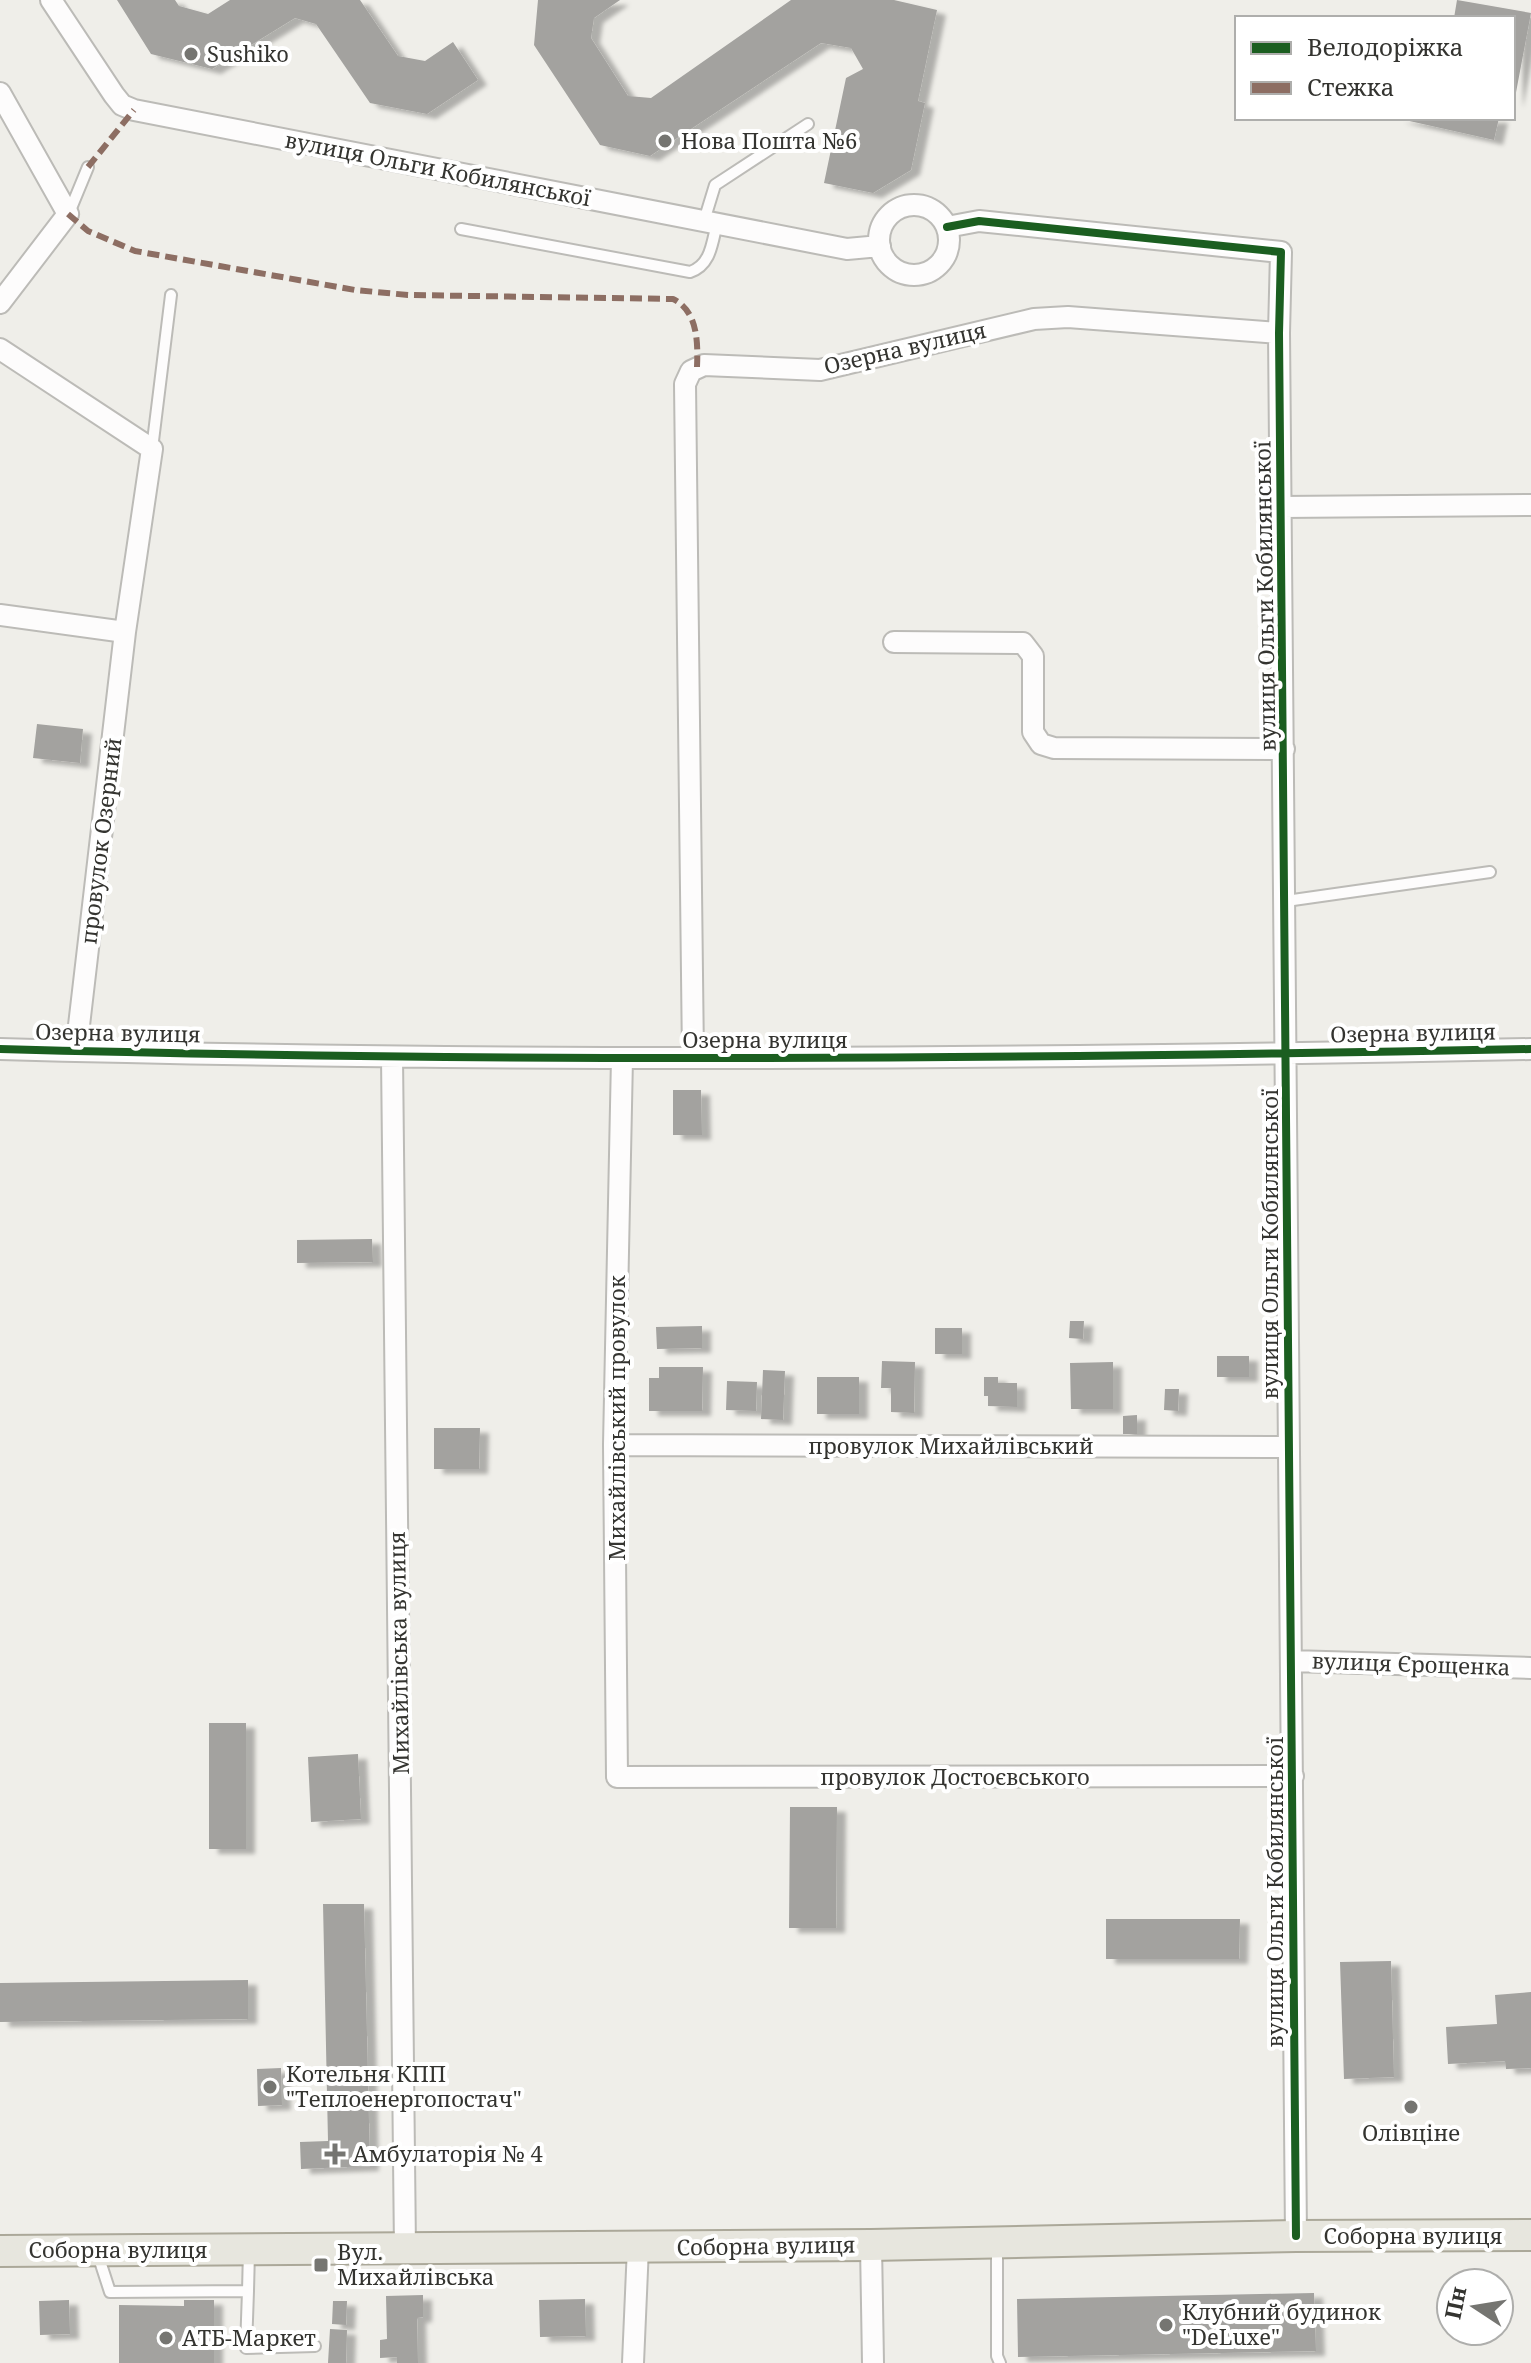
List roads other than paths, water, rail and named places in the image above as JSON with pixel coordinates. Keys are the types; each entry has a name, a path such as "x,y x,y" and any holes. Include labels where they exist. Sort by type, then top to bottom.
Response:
{"main road":[{"name":"Соборна вулиця","path":"0,2251 871,2245 1296,2236 1531,2235"}],"street":[{"name":"вулиця Ольги Кобилянської","path":"51,0 114,95 122,105 134,110 847,249 880,246"},
{"path":"0,93 68,214 0,303"},
{"path":"922,206 941,217 947,227 949,239 942,260 924,273 912,274 891,266 880,246 879,235 883,224 900,208 922,206"},
{"name":"вулиця Ольги Кобилянської","path":"947,227 979,221 1281,252 1279,333 1296,2236"},
{"name":"Озерна вулиця","path":"693,1058 685,384 691,371 704,365 820,370 1034,319 1068,317 1279,333"},
{"path":"0,349 152,449"},
{"name":"провулок Озерний","path":"76,1051 125,632 152,449"},
{"name":"вулиця Ольги Кобилянської","path":"1282,507 1531,505"},
{"path":"0,615 125,632"},
{"path":"894,642 1023,643 1033,656 1033,732 1041,744 1054,748 1284,749"},
{"name":"Озерна вулиця","path":"0,1049 622,1058 1287,1054 1531,1049"},
{"name":"Михайлівська вулиця","path":"392,1057 405,2249"},
{"name":"Михайлівський провулок","path":"617,1777 614,1445 622,1058"},
{"name":"провулок Михайлівський","path":"614,1445 1288,1447"},
{"name":"вулиця Єрощенка","path":"1291,1661 1531,1668"},
{"name":"провулок Достоєвського","path":"617,1777 1293,1776"},
{"path":"871,2245 873,2363"},
{"path":"633,2363 638,2247"}],"lane":[{"path":"461,229 690,272 706,261 715,185 808,124"},
{"path":"68,214 88,167"},
{"path":"152,449 171,295"},
{"path":"1286,901 1490,872"},
{"path":"997,2242 997,2356 1000,2363"},
{"path":"96,2249 110,2292 248,2291"},
{"path":"249,2250 246,2348 315,2346"}],"place":[{"name":"Sushiko","path":"191,54"},
{"name":"Нова Пошта №6","path":"665,141"},
{"name":"Котельня КПП \"Теплоенергопостач\"","path":"270,2087"},
{"name":"Олівціне","path":"1411,2107"},
{"name":"Амбулаторія № 4","path":"335,2154"},
{"name":"Вул. Михайлівська","path":"321,2265"},
{"name":"Клубний будинок \"DeLuxe\"","path":"1166,2325"},
{"name":"АТБ-Маркет","path":"166,2338"}]}
